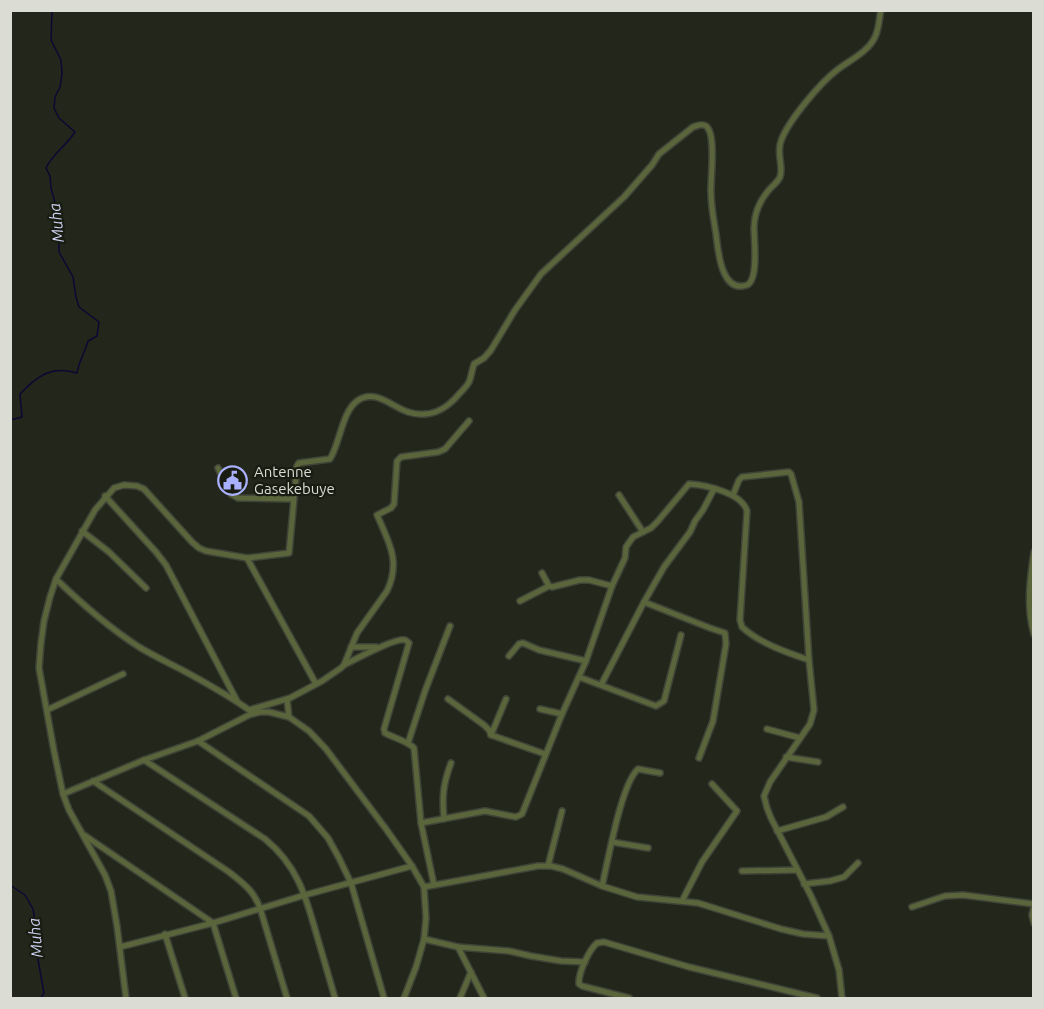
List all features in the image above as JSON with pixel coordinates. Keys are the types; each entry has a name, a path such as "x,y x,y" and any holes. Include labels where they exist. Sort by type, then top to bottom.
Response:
{"street":[{"path":"126,999 111,891 63,794 39,668 44,621 56,579 82,531 105,496 119,486 137,486 149,494 173,522 206,551 247,558 289,553 297,464 330,459 349,411 360,400 380,398 405,411 415,413 438,412 445,408 469,382 474,364 491,350 515,310 541,274 624,197 659,154 698,125 705,126 710,135 711,203 722,269 733,284 747,285 753,279 756,251 755,213 760,201 780,177 781,140 794,117 827,79 870,45 876,33 881,10"},
{"path":"344,664 357,633 390,584 394,565 393,551 377,515 394,504 397,461 401,457 445,449 469,421"},
{"path":"218,468 231,494 238,498 293,498"},
{"path":"732,495 742,477 789,472 799,502 814,710 810,724 770,782 764,796 777,831 829,936 839,970 842,999"},
{"path":"421,823 485,811 507,816 520,816 586,661 612,586 625,558 626,547 633,537 658,521 689,484 732,495 744,503 747,511 740,620 742,627 765,642 809,660"},
{"path":"601,685 664,567 690,532 714,489"},
{"path":"619,495 643,532"},
{"path":"105,496 166,565 237,701"},
{"path":"82,531 110,552 146,588"},
{"path":"1034,552 1029,608 1034,634"},
{"path":"247,558 316,684"},
{"path":"542,573 549,586"},
{"path":"56,579 90,611 154,656 237,701 252,712 289,717 309,731 326,749 412,866 424,887 426,918 424,939 404,999"},
{"path":"520,601 549,586 580,580 612,586"},
{"path":"644,602 726,634 713,721 699,758"},
{"path":"408,743 450,626"},
{"path":"579,677 656,706 664,701 681,635"},
{"path":"63,794 144,760 198,741 252,712 287,699 316,684 344,664 379,647 405,640 409,643 384,729 385,733 414,748 421,823 434,885"},
{"path":"509,656 519,644 523,643 539,650 586,661"},
{"path":"351,647 379,647"},
{"path":"46,710 123,674"},
{"path":"287,699 289,717"},
{"path":"448,699 489,729 490,735"},
{"path":"490,735 506,699"},
{"path":"279,701 280,714"},
{"path":"540,709 562,714"},
{"path":"767,729 800,738"},
{"path":"490,735 545,754"},
{"path":"198,741 309,816 328,838 351,883 384,999"},
{"path":"786,757 818,762"},
{"path":"144,760 265,839 286,860 305,895 335,999"},
{"path":"444,819 442,791 451,763"},
{"path":"602,886 622,800 634,773 638,769 660,773"},
{"path":"93,781 247,886 260,908 287,999"},
{"path":"682,901 702,862 737,811 712,784"},
{"path":"777,831 826,817 843,807"},
{"path":"548,866 562,812"},
{"path":"81,834 213,922 236,999"},
{"path":"612,842 648,848"},
{"path":"804,884 844,877 858,863"},
{"path":"120,947 412,866"},
{"path":"424,887 548,866 563,869 602,886 637,897 698,903 781,929 829,936"},
{"path":"742,871 797,870"},
{"path":"912,907 945,896 963,895 1034,905 1032,915 1034,923"},
{"path":"165,934 184,999"},
{"path":"424,939 458,947 509,951 531,957 585,962"},
{"path":"629,999 579,984 578,980 585,962 597,943 604,942 689,967 817,999"},
{"path":"458,947 484,999"},
{"path":"460,999 471,972"}],"waterway":[{"name":"Muha","path":"10,420 22,417 20,394 39,377 60,370 77,373 88,341 97,336 99,322 79,307 73,277 59,252 58,214 50,176 46,168 75,132 59,118 54,108 62,74 61,60 51,40 52,10"},
{"name":"Muha","path":"10,885 25,895 33,909 35,921 32,941 37,954 44,993 41,998"}],"place":[{"name":"Antenne Gasekebuye","path":"233,481"}]}
